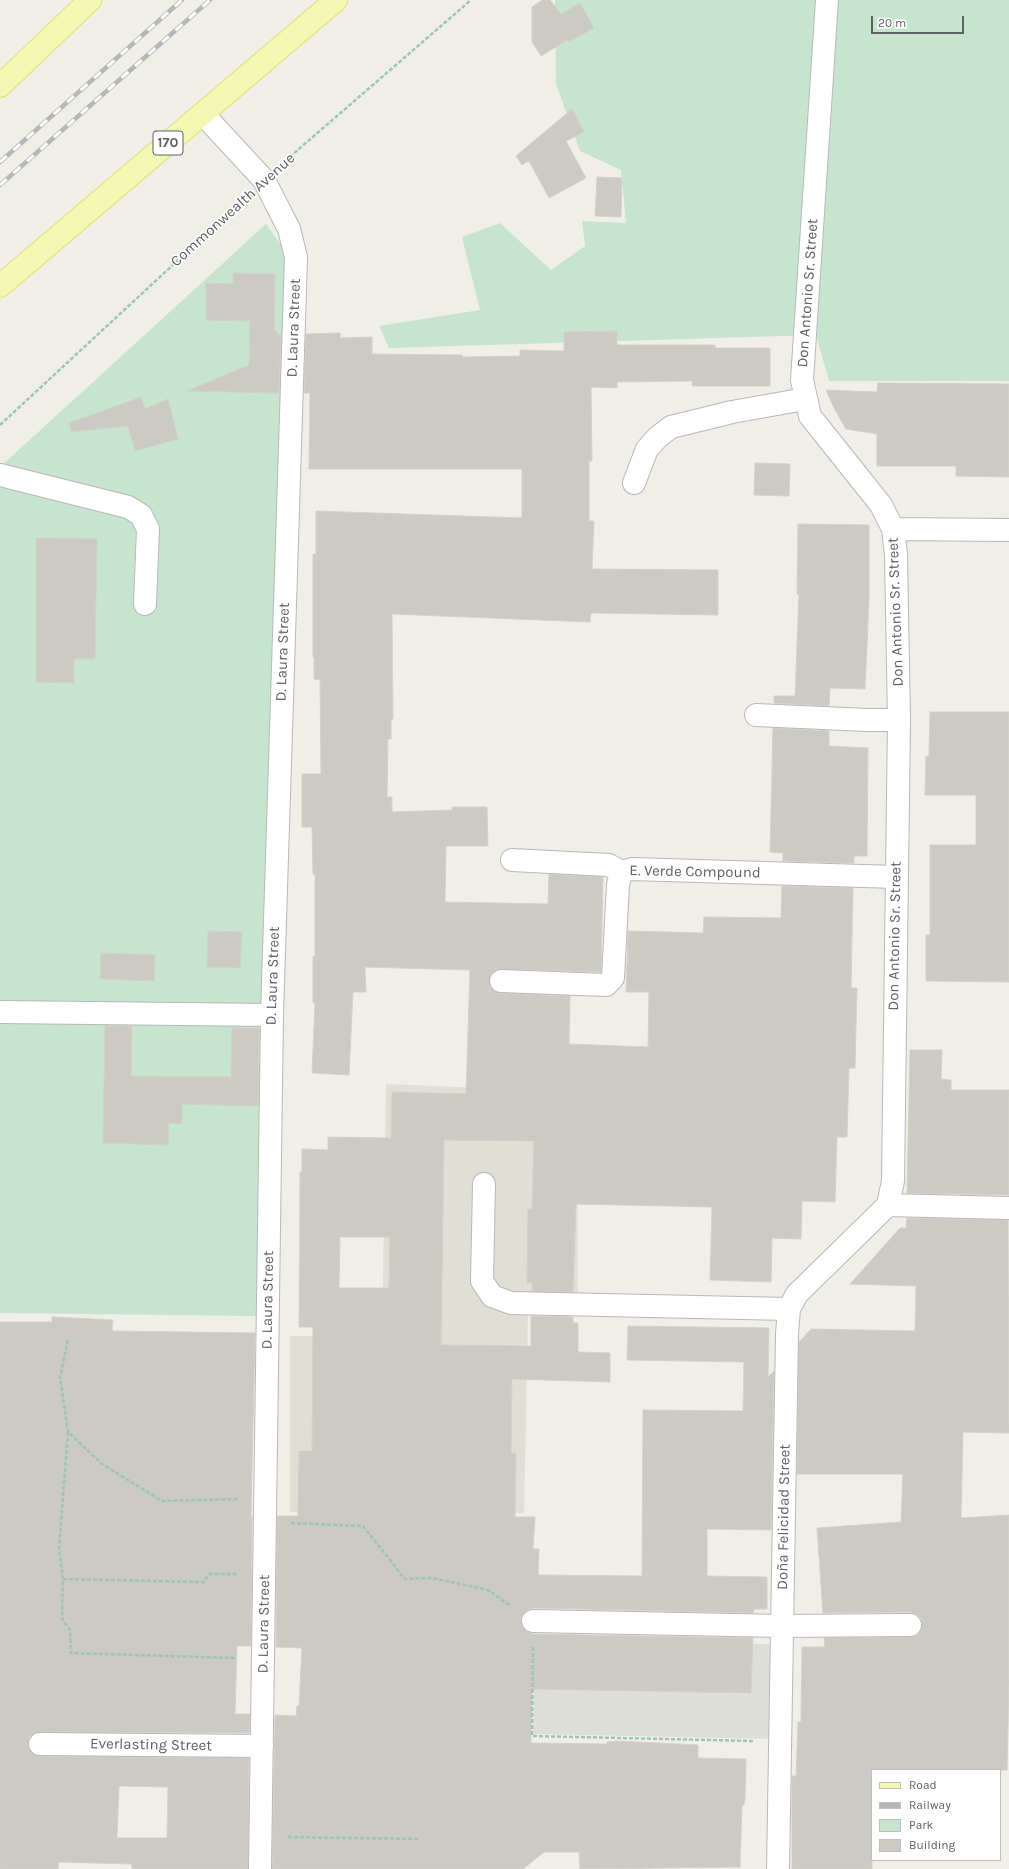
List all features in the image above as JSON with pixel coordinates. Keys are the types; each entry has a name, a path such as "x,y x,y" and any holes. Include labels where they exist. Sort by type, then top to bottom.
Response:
{"main road":[{"path":"2,80 90,0"},
{"name":"170","path":"0,286 336,0"}],"street":[{"name":"Don Antonio Sr. Street","path":"827,0 802,380 810,416 881,505 893,529 896,555 899,720 893,1181 888,1205"},
{"name":"D. Laura Street","path":"203,114 264,180 289,229 296,257 272,1015 260,1869"},
{"path":"634,483 647,449 658,436 671,427 732,412 805,398"},
{"path":"0,475 128,508 141,515 148,529 145,604"},
{"path":"893,529 1009,530"},
{"path":"756,715 899,720"},
{"path":"512,860 608,865 621,872"},
{"name":"E. Verde Compound","path":"501,981 595,986 606,985 613,978 618,885 621,872 632,869 896,877"},
{"path":"0,1012 272,1015"},
{"path":"484,1184 482,1281 492,1296 511,1303 789,1309"},
{"path":"888,1205 1009,1208"},
{"name":"Doña Felicidad Street","path":"778,1869 787,1334 789,1309 797,1294 888,1205"},
{"path":"533,1621 782,1626 910,1625"},
{"name":"Everlasting Street","path":"40,1744 262,1746"}],"path":[{"name":"Commonwealth Avenue","path":"0,425 264,180 471,0"},
{"path":"68,1340 60,1376 68,1432 59,1548 63,1579 62,1619 70,1630 71,1653 263,1659"},
{"path":"68,1432 102,1464 162,1501 265,1498"},
{"path":"265,1522 363,1526 405,1579 432,1578 488,1590 533,1621 532,1736 780,1741"},
{"path":"63,1579 204,1582 209,1574 264,1573"},
{"path":"293,1837 420,1839"}],"shaded area":[{"path":"386,1084 577,1092 578,1296 528,1312 524,1513 290,1512 290,1336 382,1335"},
{"path":"535,1643 777,1644 776,1739 533,1734"}],"green space":[{"path":"555,0 1009,0 1009,381 829,381 816,335 389,348 379,326 480,310 462,237 500,223 551,270 585,246 582,221 626,223 621,170 580,151 556,84"},
{"path":"266,224 287,253 256,1316 0,1313 0,467"}],"building":[{"path":"542,0 550,0 561,14 580,3 594,28 568,42 567,40 541,56 532,42 532,7"},
{"path":"572,109 584,132 566,141 586,178 549,198 529,161 522,165 516,156"},
{"path":"597,177 622,178 621,217 595,216"},
{"path":"233,273 275,274 274,331 277,331 277,334 281,334 279,393 187,391 249,365 250,321 206,320 206,283 233,284"},
{"path":"617,331 617,345 715,345 715,348 770,348 770,386 692,386 692,381 617,382 617,388 591,387 592,461 589,461 589,521 594,521 592,569 718,570 718,615 591,613 590,622 392,614 393,719 391,719 391,739 388,739 387,797 392,797 392,812 452,810 452,807 487,807 488,846 446,846 445,902 548,904 549,874 603,877 601,972 501,969 495,970 491,974 489,980 490,987 494,991 500,993 570,996 569,1044 648,1047 649,992 626,992 628,931 703,933 704,917 781,918 782,886 853,888 851,988 857,988 855,1068 849,1068 847,1137 837,1137 835,1202 802,1201 801,1239 772,1238 771,1282 710,1280 712,1207 576,1204 573,1292 532,1291 532,1283 527,1283 528,1209 532,1209 534,1141 444,1140 441,1345 531,1346 531,1316 573,1317 573,1323 578,1323 578,1352 610,1353 610,1382 512,1379 511,1453 516,1453 515,1517 535,1517 533,1549 539,1549 538,1575 642,1576 643,1410 743,1411 744,1362 627,1360 628,1326 769,1328 768,1377 774,1371 771,1530 707,1529 707,1576 767,1577 767,1609 754,1609 753,1613 533,1608 527,1610 522,1615 521,1620 522,1627 527,1632 533,1634 753,1638 751,1693 532,1689 531,1743 607,1744 607,1742 617,1741 698,1745 698,1758 746,1759 745,1799 744,1805 742,1805 740,1867 580,1869 579,1852 544,1852 523,1869 272,1869 275,1715 296,1716 297,1706 299,1706 302,1648 276,1647 277,1516 298,1516 299,1451 312,1451 313,1327 299,1327 300,1172 302,1172 302,1149 328,1150 328,1137 391,1138 392,1092 466,1094 470,970 365,967 366,992 353,992 349,1075 312,1073 315,1003 313,1003 313,956 315,956 315,874 313,874 312,827 302,827 302,774 321,774 320,680 314,679 313,657 313,554 316,554 316,511 522,518 522,469 309,469 310,393 304,393 306,334 340,333 340,338 372,337 372,354 462,355 462,357 520,356 520,350 564,351 564,332","holes":["340,1237 390,1237 389,1288 339,1288"]},
{"path":"878,383 1009,384 1009,477 956,476 956,466 877,466 877,434 846,429 826,390 877,392"},
{"path":"141,397 145,409 168,399 178,439 135,451 128,426 71,432 69,423"},
{"path":"755,463 790,464 789,496 754,495"},
{"path":"798,524 869,525 869,600 865,689 830,688 829,706 774,703 774,696 795,696 799,594 797,594"},
{"path":"36,538 97,539 95,659 74,659 74,683 36,682"},
{"path":"930,712 1009,712 1009,982 926,981 926,935 930,935 930,845 976,845 976,795 925,795 926,756 929,756"},
{"path":"773,728 829,731 829,746 868,748 867,856 854,856 854,863 783,861 783,853 770,852"},
{"path":"208,931 242,932 240,968 207,967"},
{"path":"101,953 155,955 154,981 100,979"},
{"path":"105,1026 132,1026 131,1076 231,1077 232,1028 259,1028 258,1106 182,1104 182,1124 169,1123 168,1145 103,1143"},
{"path":"910,1050 942,1050 941,1079 951,1080 951,1090 1009,1090 1009,1195 907,1193"},
{"path":"907,1218 1008,1220 1009,1433 963,1432 961,1518 1009,1515 1009,1682 1007,1770 871,1769 872,1869 792,1869 792,1776 796,1776 798,1722 801,1722 802,1647 825,1647 824,1638 917,1636 921,1631 922,1625 921,1618 910,1612 823,1613 817,1528 901,1522 903,1474 797,1474 799,1342 811,1329 915,1331 916,1286 850,1284 900,1228 906,1228"},
{"path":"52,1317 113,1320 112,1331 255,1333 251,1516 251,1646 237,1646 235,1714 250,1714 249,1733 40,1732 34,1733 29,1737 28,1744 29,1750 34,1755 40,1756 249,1758 248,1869 132,1869 132,1864 59,1862 58,1869 0,1869 0,1322 52,1322","holes":["119,1786 168,1787 167,1838 117,1838"]}],"railway":[{"path":"0,162 182,0"},
{"path":"0,185 210,0"}]}
